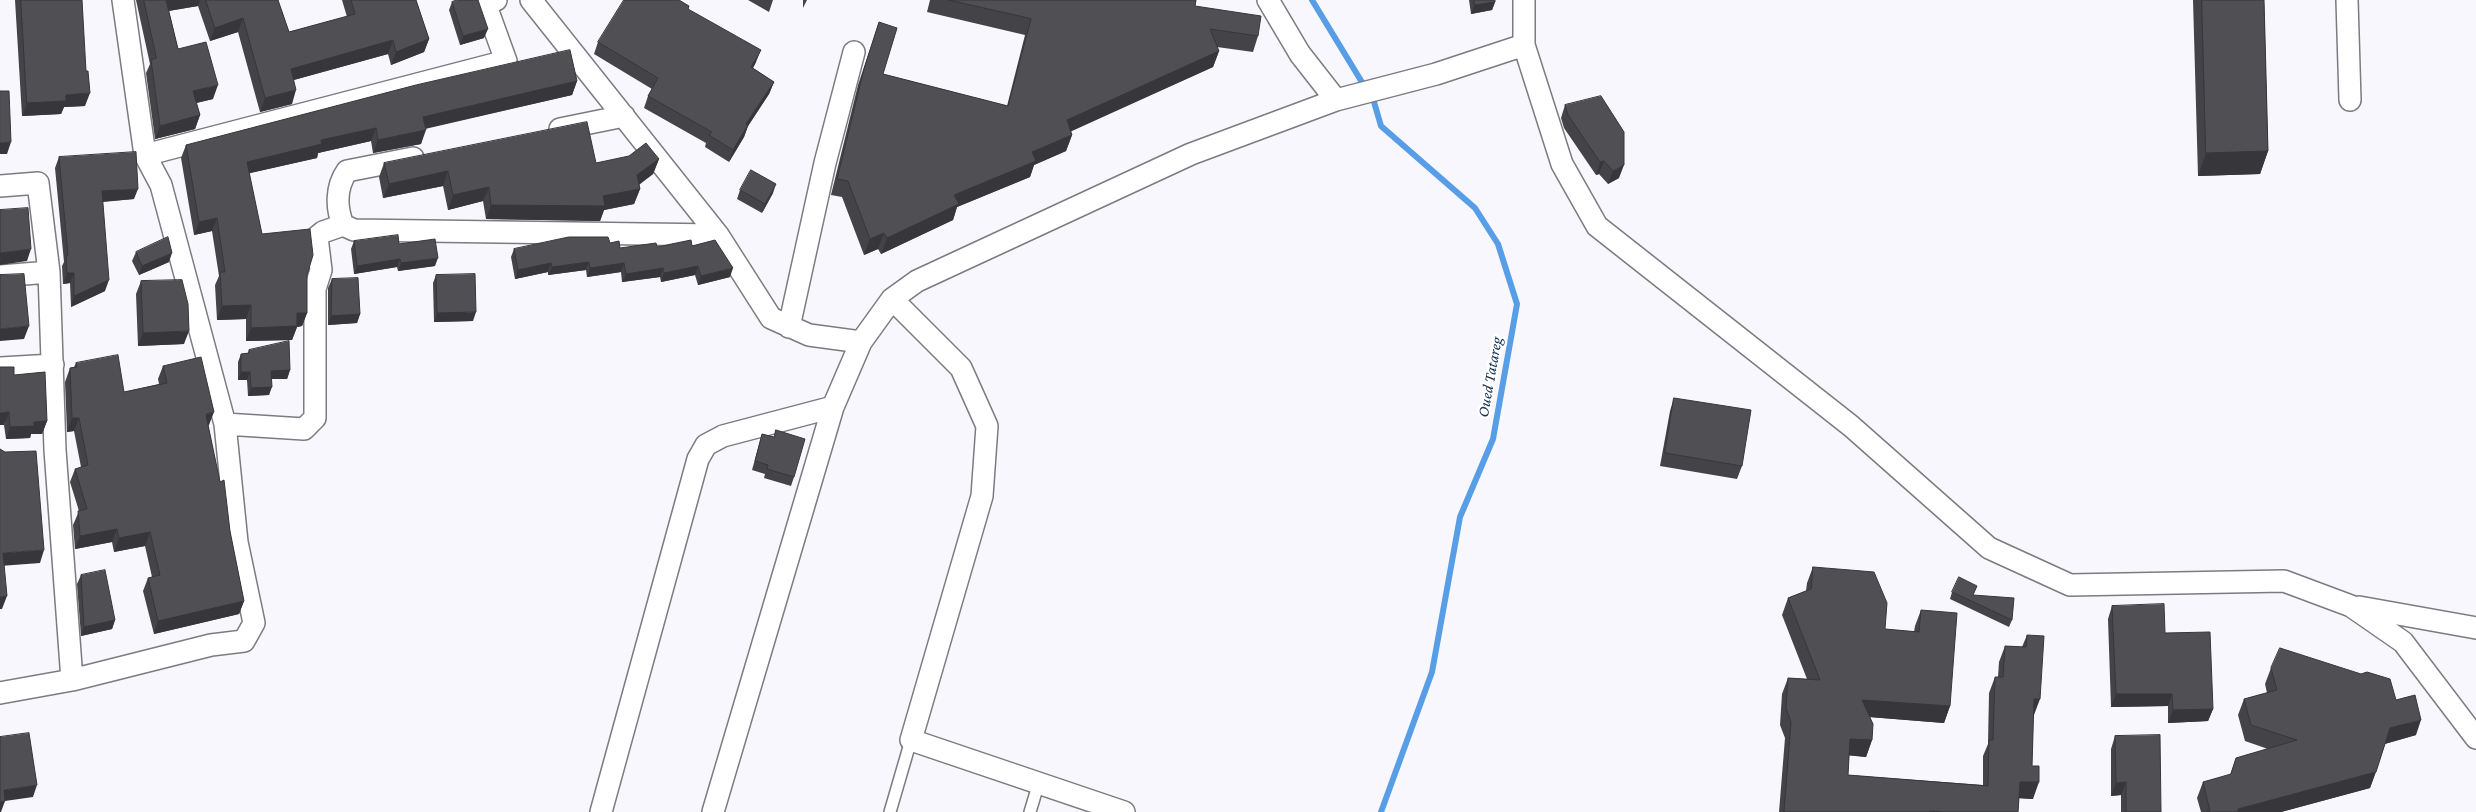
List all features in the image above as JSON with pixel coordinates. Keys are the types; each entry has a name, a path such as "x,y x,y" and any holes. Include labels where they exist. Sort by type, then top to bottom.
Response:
{"street":[{"path":"0,694 72,680 211,645 244,641 254,623 237,542 225,424 161,185 145,155 123,0"},
{"path":"145,155 506,61 485,3 496,0"},
{"path":"531,0 718,235 771,318 809,334 861,342"},
{"path":"1268,0 1300,54 1336,100"},
{"path":"1524,0 1524,45 1562,164 1597,226 1851,426 1989,548 2070,585 2284,581 2351,606 2476,628"},
{"path":"2347,0 2350,100"},
{"path":"713,812 833,407 861,342 892,299 917,281 1191,154 1336,100 1436,74 1524,45"},
{"path":"789,327 825,163 854,52"},
{"path":"538,133 624,116"},
{"path":"433,154 347,171 340,182 338,193 339,216 343,225 354,230 718,235"},
{"path":"0,186 38,183 49,272 53,365 46,450 72,680"},
{"path":"225,424 304,428 315,418 315,289 321,270 317,237 323,232 343,225"},
{"path":"0,276 49,272"},
{"path":"892,299 962,368 987,426 982,496 911,740 1124,812"},
{"path":"0,368 53,365"},
{"path":"601,812 698,459 706,445 723,436 833,407"},
{"path":"2351,606 2403,642 2476,738"}],"lane":[{"path":"890,812 911,740"},
{"path":"1030,812 1039,782"}],"building":[{"path":"21,0 82,0 86,71 88,71 90,93 66,95 66,101 27,103"},
{"path":"144,0 166,0 178,49 206,42 218,85 193,91 200,115 160,126 151,60 156,58"},
{"path":"206,0 278,0 289,32 355,14 351,0 416,0 429,39 396,52 393,40 291,69 296,90 265,98 243,18 215,28"},
{"path":"457,0 478,0 488,29 463,36 452,2"},
{"path":"624,0 679,0 689,6 688,9 761,50 751,67 774,82 746,124 748,125 733,150 709,135 712,132 648,96 658,78 598,42"},
{"path":"949,0 1196,0 1195,6 1261,16 1258,36 1210,29 1219,51 1067,120 1072,135 1032,152 1036,161 954,195 959,204 887,238 884,233 870,239 848,181 837,179 864,69 879,22 897,28 883,74 1008,106 1031,19"},
{"path":"1474,0 1495,0 1495,2 1475,5"},
{"path":"2202,0 2264,0 2268,151 2206,153"},
{"path":"570,50 577,81 423,117 426,130 378,140 376,128 321,140 322,144 247,162 262,234 310,229 313,255 307,275 307,313 297,313 297,326 251,328 251,305 222,306 220,272 225,272 217,218 199,222 186,145 416,85"},
{"path":"0,91 9,91 11,142 0,143"},
{"path":"1601,96 1624,132 1624,165 1613,171 1604,161 1600,162 1568,115 1565,105"},
{"path":"587,122 596,163 629,156 646,143 659,159 637,175 640,189 603,196 605,206 491,205 489,187 453,195 448,171 389,184 384,163"},
{"path":"136,152 138,189 102,191 109,280 74,296 74,273 67,273 66,255 68,255 59,157"},
{"path":"751,170 776,184 765,204 740,190"},
{"path":"28,208 31,249 0,253 0,210"},
{"path":"398,235 399,244 435,239 438,258 401,263 400,259 357,266 354,241"},
{"path":"168,237 172,253 142,266 136,252"},
{"path":"569,237 608,237 610,243 619,241 620,248 656,243 657,247 691,240 692,246 715,240 733,268 701,276 698,266 664,273 663,268 626,274 624,263 590,268 589,262 552,267 551,263 518,270 514,249"},
{"path":"24,274 29,326 0,329 0,275"},
{"path":"475,274 476,312 437,313 436,275"},
{"path":"358,278 360,314 331,316 332,279"},
{"path":"182,280 188,304 189,331 143,333 141,281"},
{"path":"289,341 290,370 271,371 272,387 251,388 250,372 241,372 241,354 249,353 249,350"},
{"path":"118,355 124,392 167,383 163,366 201,357 214,412 206,414 207,420 220,482 224,480 230,531 244,601 158,621 148,578 160,575 150,532 119,538 117,529 80,536 78,511 87,509 75,469 88,465 79,418 72,418 70,368 77,367 76,363"},
{"path":"0,367 14,367 14,375 45,372 47,421 34,422 34,426 10,427 9,412 0,413"},
{"path":"1674,398 1751,410 1742,466 1665,453"},
{"path":"776,430 805,439 794,477 767,469 768,465 755,461 762,434 774,437"},
{"path":"0,449 5,452 36,451 44,550 3,553 7,596 0,597"},
{"path":"1813,567 1874,572 1887,603 1885,629 1919,632 1921,610 1957,613 1950,706 1862,700 1873,724 1872,740 1850,739 1848,775 1988,786 1989,740 1993,740 1995,677 2003,677 2005,646 2026,647 2027,635 2044,636 2040,699 2034,699 2032,766 2039,766 2039,782 2020,782 2018,812 1784,812 1791,722 1786,708 1788,678 1820,680 1788,598 1811,589"},
{"path":"105,570 115,620 84,627 81,575"},
{"path":"1959,577 1977,586 1973,595 2014,598 2012,620 1952,592"},
{"path":"2164,604 2165,633 2210,632 2213,709 2173,710 2172,694 2116,694 2112,606"},
{"path":"2280,648 2361,674 2367,672 2390,679 2396,700 2415,695 2421,720 2390,728 2376,772 2238,809 2238,812 2206,812 2210,811 2203,782 2231,774 2236,758 2297,740 2251,725 2244,699 2277,690 2271,668"},
{"path":"29,733 37,785 4,790 5,801 0,802 0,737"},
{"path":"2160,735 2161,812 2126,812 2126,782 2116,783 2115,736"}],"waterway":[{"name":"Oued Tatareg","path":"1312,0 1374,102 1381,126 1475,208 1498,244 1517,304 1493,439 1460,517 1432,672 1381,812"}]}
